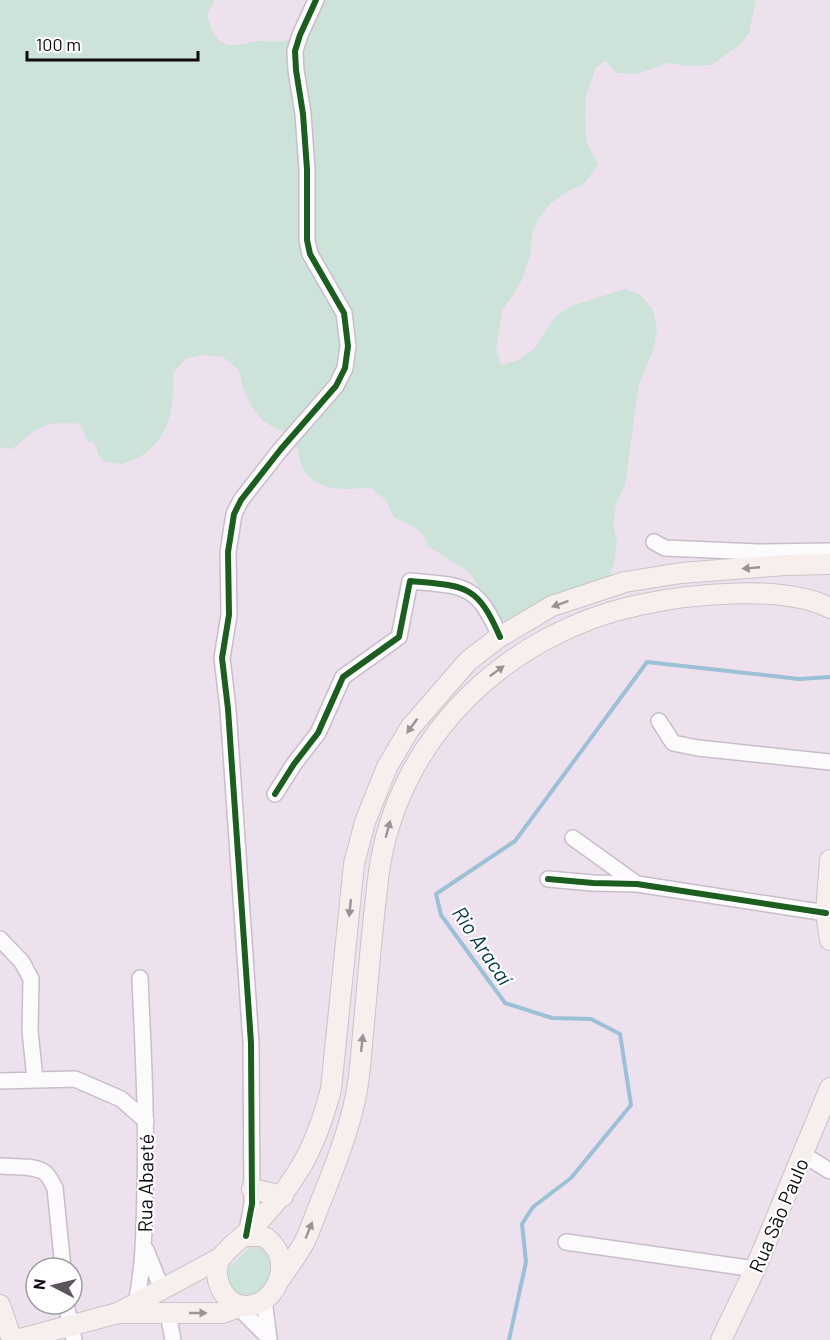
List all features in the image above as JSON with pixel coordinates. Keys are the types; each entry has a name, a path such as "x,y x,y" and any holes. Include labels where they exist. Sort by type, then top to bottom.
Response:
{"main road":[{"path":"0,1305 14,1340 73,1333 118,1313 220,1258 246,1236 283,1196 315,1140 331,1089 354,864 365,822 387,767 410,728 468,661 500,637 552,606 625,582 681,573 830,564"},
{"path":"118,1313 222,1313 242,1306 251,1306 264,1299 280,1280 305,1240 341,1151 356,1094 379,871 393,813 407,777 430,741 459,706 494,672 557,633 620,609 668,599 752,594 803,597 830,608"},
{"path":"830,860 825,913 830,940"},
{"name":"Rua São Paulo","path":"721,1340 755,1269 830,1088"},
{"path":"252,1189 283,1196"},
{"path":"246,1236 263,1237 274,1246 282,1261 280,1280"},
{"path":"220,1258 217,1275 222,1290 226,1297 242,1306"}],"street":[{"path":"246,1236 252,1204 251,1043 228,709 222,658 229,615 228,552 234,514 241,500 281,449 336,386 345,368 348,346 344,313 310,254 307,240 307,169 295,51 316,0"},
{"path":"654,542 665,548 758,552 830,551"},
{"path":"275,794 318,733 344,677 399,637 410,581 450,584 475,594 489,611 500,637"},
{"path":"659,721 673,743 698,748 830,762"},
{"path":"573,838 637,884"},
{"path":"593,883 603,860"},
{"path":"548,879 637,884 825,913"},
{"path":"0,939 22,962 31,979 30,1031 35,1079"},
{"name":"Rua Abaeté","path":"136,1303 144,1245 147,1121 141,978"},
{"path":"0,1081 75,1079 121,1099 147,1121"},
{"path":"804,1155 830,1171"},
{"path":"0,1166 36,1169 49,1177 55,1188 62,1256"},
{"path":"566,1242 755,1269"},
{"name":"Rua Abaeté","path":"144,1245 162,1289"},
{"path":"264,1299 269,1339"},
{"path":"242,1306 245,1314 269,1339"},
{"path":"168,1313 172,1340"},
{"path":"69,1316 73,1333"}],"green space":[{"path":"0,0 215,0 207,14 215,36 223,43 241,45 299,37 310,26 323,0 756,0 749,33 740,45 711,65 688,66 668,63 638,74 616,73 606,61 596,67 586,97 585,114 586,141 598,165 584,184 566,192 551,203 538,219 532,235 530,255 523,278 502,310 496,350 501,365 519,360 534,349 555,317 571,306 625,289 641,295 653,310 657,328 654,348 639,384 625,485 616,504 613,524 617,542 609,579 522,612 507,623 491,611 470,573 428,546 423,535 415,528 394,518 386,500 371,488 327,487 311,479 301,464 295,436 263,421 251,406 243,388 239,370 223,357 203,355 185,359 173,374 171,412 162,434 155,444 135,459 122,464 103,461 97,453 97,446 92,441 89,443 80,424 50,424 12,449 0,447"},
{"path":"263,1246 272,1251 275,1276 250,1296 231,1292 225,1271 250,1247"}],"waterway":[{"name":"Rio Aracaí","path":"509,1340 526,1262 522,1224 533,1207 571,1178 631,1105 620,1034 591,1019 552,1018 505,1003 441,915 436,894 515,841 647,662 799,679 830,677"}],"cycle path":[{"path":"246,1236 252,1204 251,1043 228,709 222,658 229,615 228,552 234,514 241,500 281,449 336,386 345,368 348,346 344,313 310,254 307,240 307,169 295,51 316,0"},
{"path":"275,794 318,733 343,677 399,637 410,581 444,584 467,591 484,606 500,637"},
{"path":"548,879 637,884 826,913"}]}
